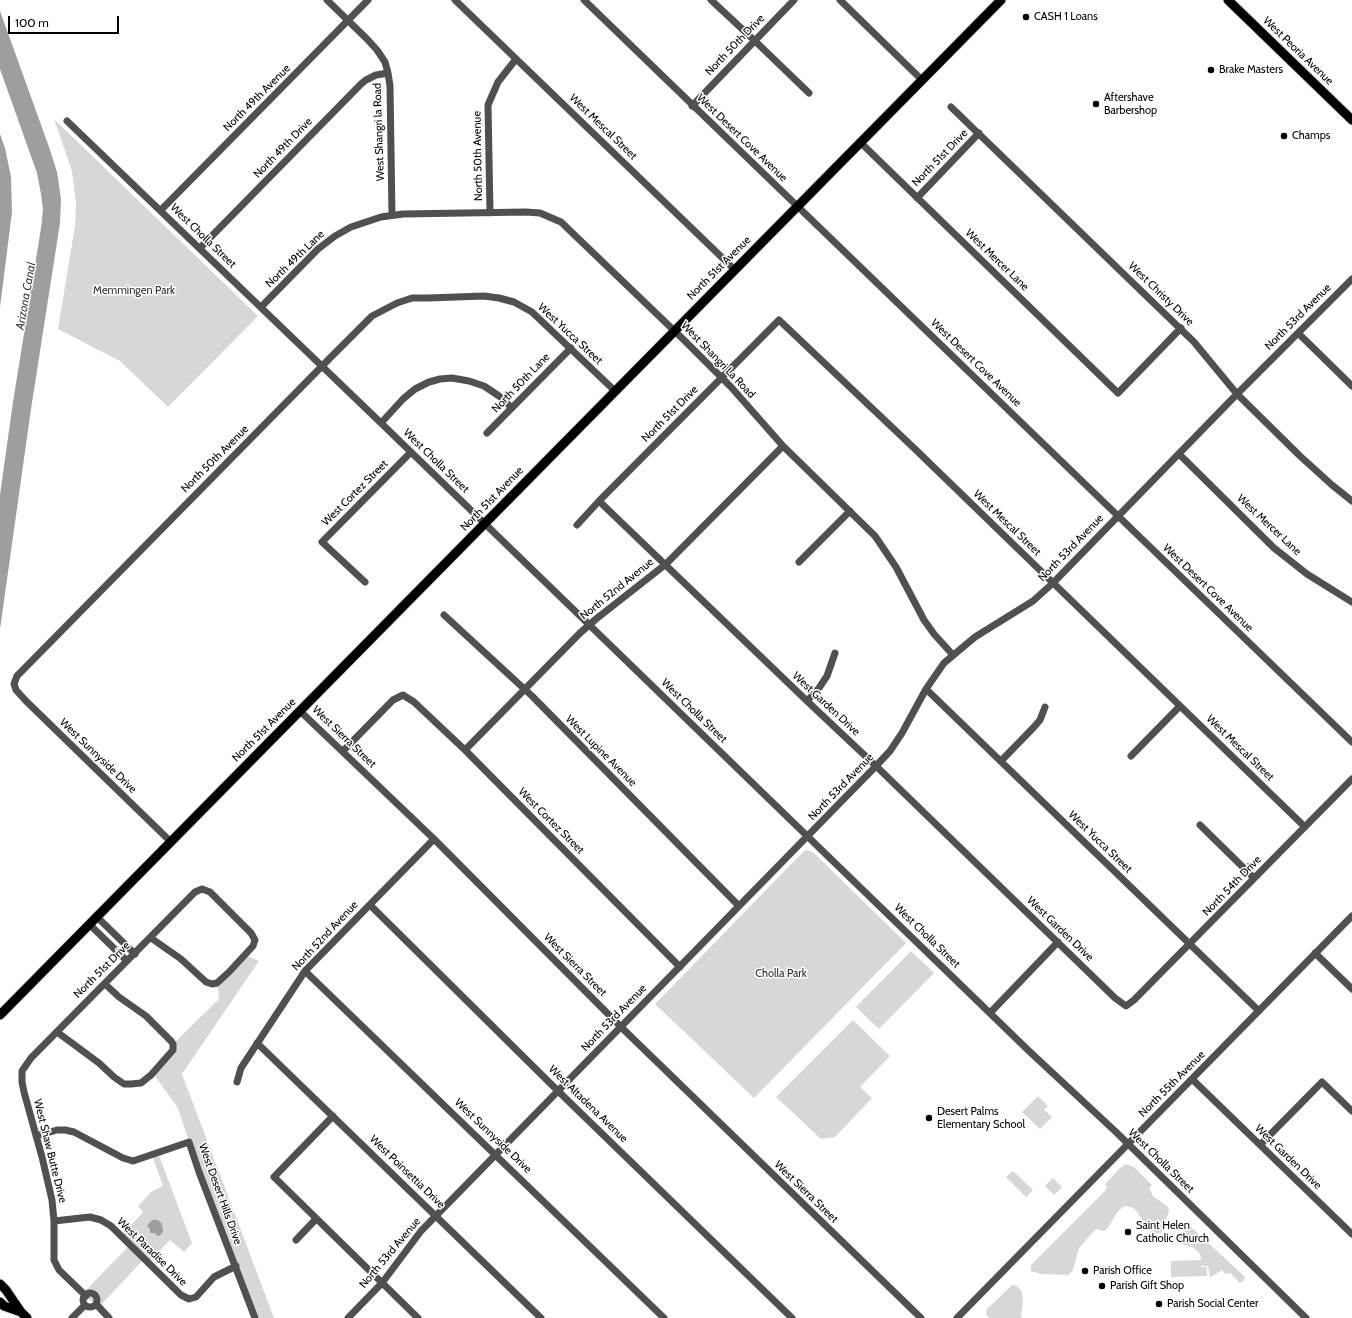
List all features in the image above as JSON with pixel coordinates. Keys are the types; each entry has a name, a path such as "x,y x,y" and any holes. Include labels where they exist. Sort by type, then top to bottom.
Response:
{"main road":[{"name":"North 51st Avenue","path":"0,1015 1001,0"},
{"name":"West Peoria Avenue","path":"1228,0 1352,120"},
{"path":"3,1287 24,1315"},
{"path":"2,1304 24,1315"}],"street":[{"name":"West Shangri la Road","path":"327,0 377,50 385,62 390,86 392,215"},
{"name":"North 49th Avenue","path":"161,210 368,0"},
{"name":"West Mescal Street","path":"455,0 735,270"},
{"name":"West Desert Cove Avenue","path":"584,0 1352,742"},
{"path":"711,0 809,93"},
{"name":"North 50th Drive","path":"692,106 794,0"},
{"path":"840,0 922,80"},
{"name":"North 50th Avenue","path":"490,213 488,105 498,82 516,59"},
{"name":"North 49th Drive","path":"200,248 361,84 366,80 388,73"},
{"name":"West Christy Drive","path":"951,107 1181,328 1237,394 1300,456 1352,501"},
{"name":"West Cholla Street","path":"67,120 990,1013 1128,1144 1306,1318"},
{"name":"North 51st Drive","path":"917,198 979,133"},
{"name":"West Mercer Lane","path":"860,142 1118,392 1181,328"},
{"name":"West Shangri La Road","path":"392,215 526,212 540,213 561,222 675,331 722,378 783,446 875,536 896,567 924,620 934,634 953,655"},
{"name":"North 49th Lane","path":"261,307 318,249 335,236 365,221 392,215"},
{"name":"North 53rd Avenue","path":"348,1318 382,1283 417,1236 436,1216 890,751 902,734 926,689 944,663 975,637 1033,601 1053,583 1237,394 1352,279"},
{"name":"West Yucca Street","path":"458,297 484,296 499,298 514,302 532,312 614,391"},
{"name":"North 50th Avenue","path":"14,684 17,676 372,316 385,308 412,298 458,297"},
{"name":"West Mescal Street","path":"779,320 916,450 1305,827"},
{"name":"North 51st Drive","path":"577,525 779,320"},
{"path":"1298,333 1352,386"},
{"name":"North 50th Lane","path":"487,433 571,348"},
{"path":"381,423 403,399 415,389 429,382 440,379 470,380 484,386 499,396 512,408"},
{"name":"North 52nd Avenue","path":"465,750 590,625 666,564 783,446"},
{"name":"West Cortez Street","path":"365,582 322,542 411,452"},
{"name":"West Mercer Lane","path":"1179,454 1274,548 1307,574 1352,602"},
{"name":"West Garden Drive","path":"599,501 1126,1006"},
{"path":"799,562 850,511"},
{"name":"West Lupine Avenue","path":"444,614 525,690 740,906"},
{"path":"807,701 827,676 835,653"},
{"name":"West Sunnyside Drive","path":"14,684 16,690 26,701 171,842"},
{"name":"West Yucca Street","path":"926,689 1259,1011"},
{"name":"West Cortez Street","path":"343,751 393,700 403,695 414,702 465,750 680,967"},
{"path":"1131,756 1180,706"},
{"path":"1001,761 1040,720 1045,707"},
{"name":"West Sierra Street","path":"300,711 434,839 621,1027 921,1318"},
{"name":"North 54th Drive","path":"1126,1006 1134,1000 1190,944 1352,779"},
{"path":"1200,825 1254,878"},
{"name":"North 52nd Avenue","path":"237,1082 241,1068 305,971 434,839"},
{"name":"North 51st Drive","path":"22,1071 31,1058 195,892 202,889 210,892 251,933 255,940 253,946 229,972 217,983 212,984 206,982 181,959 151,938"},
{"name":"West Altadena Avenue","path":"370,905 558,1091 792,1318"},
{"path":"96,916 135,954"},
{"name":"North 55th Avenue","path":"957,1318 1352,916"},
{"path":"89,924 127,961"},
{"path":"990,1013 1058,942"},
{"path":"1315,953 1352,989"},
{"name":"West Sunnyside Drive","path":"305,971 664,1318"},
{"path":"57,1032 99,1062 114,1077 124,1084 140,1083 151,1075 173,1050 171,1040 146,1016 119,997 105,984"},
{"name":"West Poinsettia Drive","path":"257,1042 541,1318"},
{"name":"West Shaw Butte Drive","path":"22,1071 22,1082 49,1186 54,1221 54,1260 59,1270 86,1296 89,1294 95,1296 97,1300 96,1304 108,1318"},
{"name":"West Garden Drive","path":"1192,1079 1352,1234"},
{"path":"1260,1145 1322,1082 1352,1111"},
{"path":"334,1116 274,1177 418,1318"},
{"name":"West Desert Hills Drive","path":"36,1136 57,1130 74,1132 123,1158 133,1161 189,1142 255,1318"},
{"name":"West Paradise Drive","path":"54,1221 90,1217 101,1220 111,1226 181,1295 189,1299 196,1297 214,1277 236,1266"},
{"path":"296,1240 316,1219"},
{"path":"86,1296 84,1301 86,1305"},
{"path":"86,1305 91,1307 96,1304"},
{"path":"72,1318 86,1305"}],"green space":[{"name":"Memmingen Park","path":"54,119 258,316 168,407 120,361 58,329 75,226 76,203 72,171"},
{"name":"Cholla Park","path":"807,850 814,853 906,943 754,1098 655,1004 804,851"},
{"path":"911,951 934,973 879,1029 856,1007"},
{"path":"245,955 259,961 182,1074 274,1318 255,1318 199,1172 178,1108 153,1073 173,1044 219,999 217,983"},
{"path":"853,1020 890,1056 860,1087 872,1098 835,1137 821,1139 776,1097"},
{"path":"1038,1096 1048,1106 1044,1110 1052,1117 1040,1129 1022,1112"},
{"path":"158,1153 192,1243 184,1252 170,1240 148,1263 144,1259 98,1308 83,1293 130,1245 121,1236 143,1212 138,1206 151,1192 163,1186 152,1155"},
{"path":"1126,1164 1134,1167 1152,1185 1149,1188 1153,1196 1168,1207 1169,1211 1161,1233 1152,1233 1134,1208 1125,1206 1119,1210 1107,1229 1104,1231 1096,1229 1079,1248 1073,1270 1068,1275 1041,1274 1031,1271 1031,1265 1105,1191 1107,1187 1105,1184 1120,1168"},
{"path":"1013,1171 1033,1190 1026,1197 1006,1177"},
{"path":"1053,1178 1062,1187 1054,1195 1045,1186"},
{"path":"1186,1226 1191,1227 1244,1276 1245,1278 1242,1282 1240,1283 1230,1273 1225,1274 1222,1270 1210,1277 1208,1266 1201,1266 1207,1267 1207,1276 1171,1277 1171,1261 1201,1260 1200,1254 1194,1248 1181,1244 1179,1238 1183,1233 1183,1228"},
{"path":"1012,1285 1017,1286 1022,1292 1022,1318 989,1318 986,1314 987,1309"}],"shaded area":[{"path":"0,11 49,147 57,172 61,199 60,223 31,409 0,629 0,495 43,210 37,173 0,69"},
{"path":"0,134 5,148 11,177 12,212 0,307"},
{"path":"152,1220 158,1220 162,1224 163,1232 159,1236 155,1233 150,1233 150,1229 147,1226"}],"place":[{"name":"CASH 1 Loans","path":"1026,17"},
{"name":"Brake Masters","path":"1211,70"},
{"name":"Aftershave Barbershop","path":"1096,104"},
{"name":"Champs","path":"1284,136"},
{"name":"Desert Palms Elementary School","path":"929,1118"},
{"name":"Saint Helen Catholic Church","path":"1128,1232"},
{"name":"Parish Office","path":"1085,1271"},
{"name":"Parish Gift Shop","path":"1102,1286"},
{"name":"Parish Social Center","path":"1159,1304"}],"water label":[{"name":"Arizona Canal","path":"26,296"}]}
